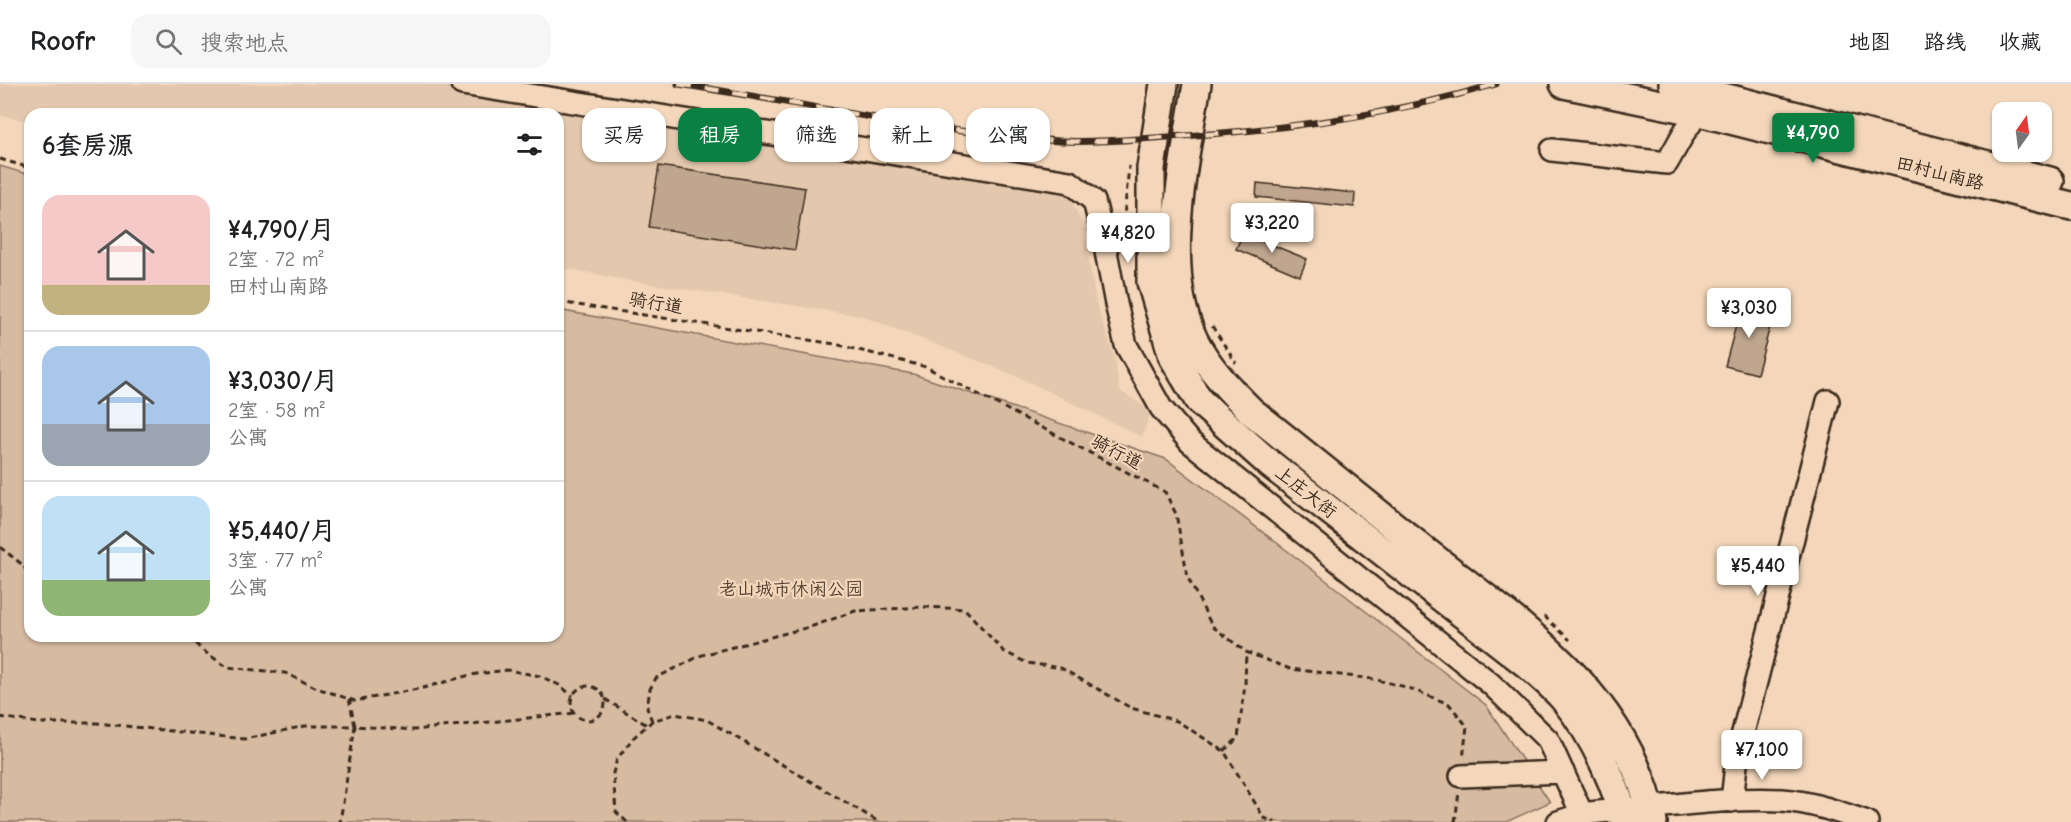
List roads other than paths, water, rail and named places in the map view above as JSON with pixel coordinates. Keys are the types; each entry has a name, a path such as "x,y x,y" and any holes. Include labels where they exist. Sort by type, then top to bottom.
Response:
{"main road":[{"name":"上庄大街","path":"1164,84 1151,168 1151,282 1173,357 1199,401 1270,464 1527,664 1563,698 1582,723 1611,777 1624,816"},
{"name":"上庄大街","path":"1197,84 1176,228 1179,285 1184,312 1194,340 1221,380 1251,411 1517,623 1584,684 1602,707 1621,738 1640,779 1652,815"},
{"name":"田村山南路","path":"1564,84 1699,112 2071,206"},
{"name":"田村山南路","path":"1673,84 2071,187"}],"street":[{"path":"462,84 1070,182 1094,201 1126,345 1161,408 1190,442 1491,684 1548,740 1582,814"},
{"path":"1552,150 1667,163 1699,112"},
{"path":"1732,801 1737,756 1828,401"},
{"path":"1461,776 1563,772"},
{"path":"1558,822 1582,814 1652,815 1732,801 1783,800 1828,808 1867,822"}],"railway":[{"path":"678,84 964,131 1087,142 1293,126 1415,105 1496,84"}],"park label":[{"name":"老山城市休闲公园","path":"791,589"}]}
